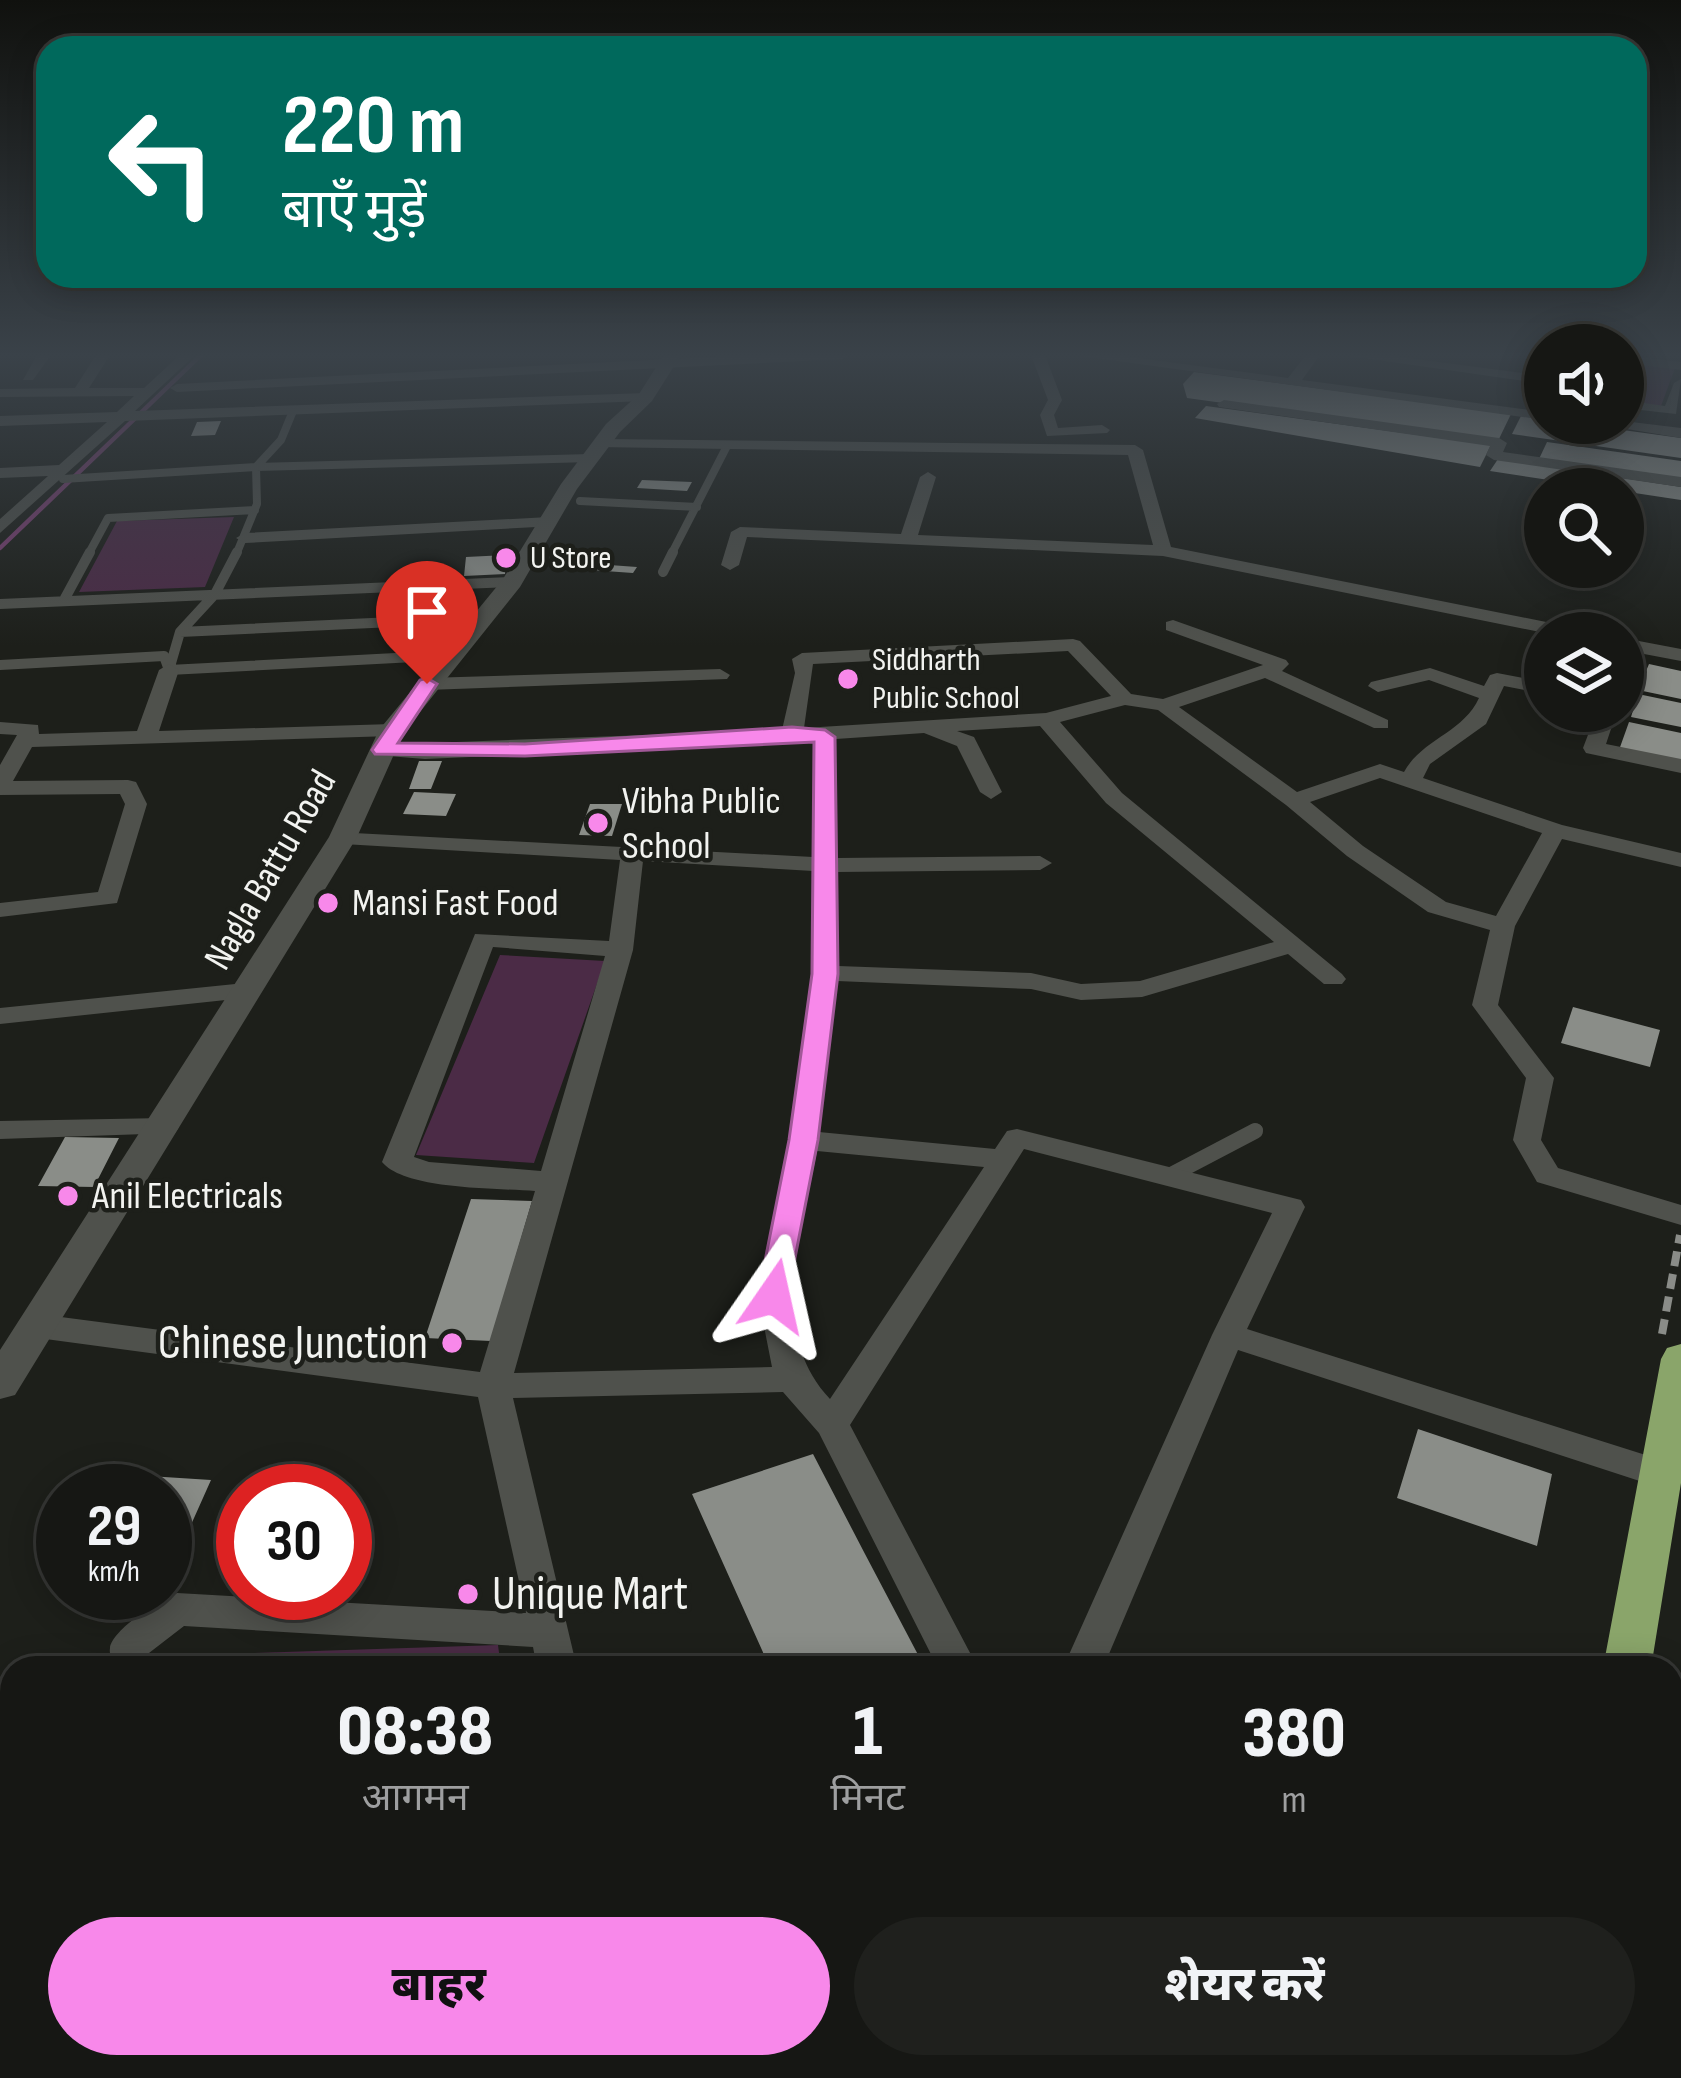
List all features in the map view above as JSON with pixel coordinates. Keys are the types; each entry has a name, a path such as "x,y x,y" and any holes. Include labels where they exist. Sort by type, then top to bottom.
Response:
{"highway":[{"path":"1629,1656 1681,1359"}],"street":[{"path":"0,528 90,452"},
{"name":"Nagla Battu Road","path":"0,1384 344,837 388,740 427,684 512,582 596,452"},
{"path":"1136,452 1163,551"},
{"path":"1495,452 1681,482"},
{"path":"0,473 63,474"},
{"path":"908,539 928,477"},
{"path":"0,513 20,510"},
{"path":"245,538 549,522"},
{"path":"730,565 740,532 1163,551 1524,624"},
{"path":"23,741 147,734 388,740 424,753 660,749 792,734 1046,719 1125,699 1164,705 1279,664 1173,626"},
{"path":"792,734 806,673 802,659 1073,645 1125,699"},
{"path":"1644,648 1681,655"},
{"path":"147,734 169,670"},
{"path":"1267,671 1381,724"},
{"path":"1378,686 1430,674 1490,695"},
{"path":"427,684 720,675"},
{"path":"1410,781 1421,760 1479,720 1497,679 1524,684"},
{"path":"1164,705 1355,851 1437,907 1503,926"},
{"path":"1046,719 1114,798 1333,979"},
{"path":"926,726 965,742 991,792"},
{"path":"0,728 31,729 2,780 128,787 136,804 107,898 0,910"},
{"path":"1600,732 1594,748 1681,766"},
{"path":"792,734 825,737 825,974 804,1140 774,1296 791,1379 832,1424 952,1656"},
{"path":"1294,800 1380,771 1555,830 1681,860"},
{"path":"1555,830 1503,926 1485,1005 1540,1078 1527,1139 1547,1175 1681,1215"},
{"path":"344,837 825,866 1040,863"},
{"path":"130,1656 129,1647 177,1610 552,1649 494,1386 620,950 632,855"},
{"path":"550,1182 427,1172 397,1162 484,939 620,950"},
{"path":"825,974 1031,981 1081,992 1142,989 1292,945"},
{"path":"0,1016 245,991"},
{"path":"0,1130 165,1127"},
{"path":"832,1424 1017,1138 1290,1207 1228,1335 1088,1656"},
{"path":"804,1140 1004,1159"},
{"path":"38,1326 494,1386 791,1379"},
{"path":"1228,1335 1661,1474"}],"lane":[{"path":"169,670 180,632 215,594 245,538 255,510 256,467 270,452"},
{"path":"63,474 576,452"},
{"path":"663,572 725,452"},
{"path":"580,501 697,507"},
{"path":"64,601 108,518 255,510"},
{"path":"0,604 512,582"},
{"path":"180,632 479,618"},
{"path":"169,670 452,655"},
{"path":"0,665 164,656 169,670"},
{"path":"1173,1174 1257,1130"}],"shaded area":[{"path":"234,517 205,587 79,592 117,521"},
{"path":"500,955 605,961 534,1163 416,1155"},
{"path":"498,1645 499,1656 197,1656"}],"building":[{"path":"1393,452 1488,452 1480,467"},
{"path":"1542,452 1617,452 1681,461 1681,480 1644,475 1644,468 1600,468 1539,459"},
{"path":"1639,452 1681,452 1681,458"},
{"path":"1498,459 1557,468 1524,468 1524,476 1490,471"},
{"path":"642,480 692,482 687,491 637,488"},
{"path":"1644,481 1681,487 1681,500 1644,494"},
{"path":"506,555 505,574 464,576 466,557"},
{"path":"568,562 637,567 633,573 563,568"},
{"path":"1649,664 1681,671 1681,699 1644,691"},
{"path":"1644,695 1681,703 1681,727 1644,720"},
{"path":"1644,725 1681,733 1681,763 1619,750 1625,732 1644,732"},
{"path":"419,761 442,761 431,789 409,789"},
{"path":"414,792 456,794 446,816 403,814"},
{"path":"590,804 622,804 612,836 579,835"},
{"path":"1573,1007 1660,1030 1650,1067 1561,1043"},
{"path":"65,1137 119,1138 94,1187 38,1186"},
{"path":"471,1199 532,1201 491,1341 425,1338"},
{"path":"1418,1429 1552,1474 1537,1546 1397,1498"},
{"path":"813,1454 919,1656 765,1656 692,1494"},
{"path":"192,1479 211,1480 192,1523"}],"waterway":[{"path":"0,548 100,452"}],"place":[{"name":"U Store","path":"506,558"},
{"name":"Siddharth Public School","path":"848,679"},
{"name":"Vibha Public School","path":"598,823"},
{"name":"Mansi Fast Food","path":"328,903"},
{"name":"Anil Electricals","path":"68,1196"},
{"name":"Chinese Junction","path":"452,1343"},
{"name":"Unique Mart","path":"468,1594"}],"route":[{"path":"427,684 392,730 383,750 424,753 792,734 825,737 825,974 804,1140 774,1296"}]}
